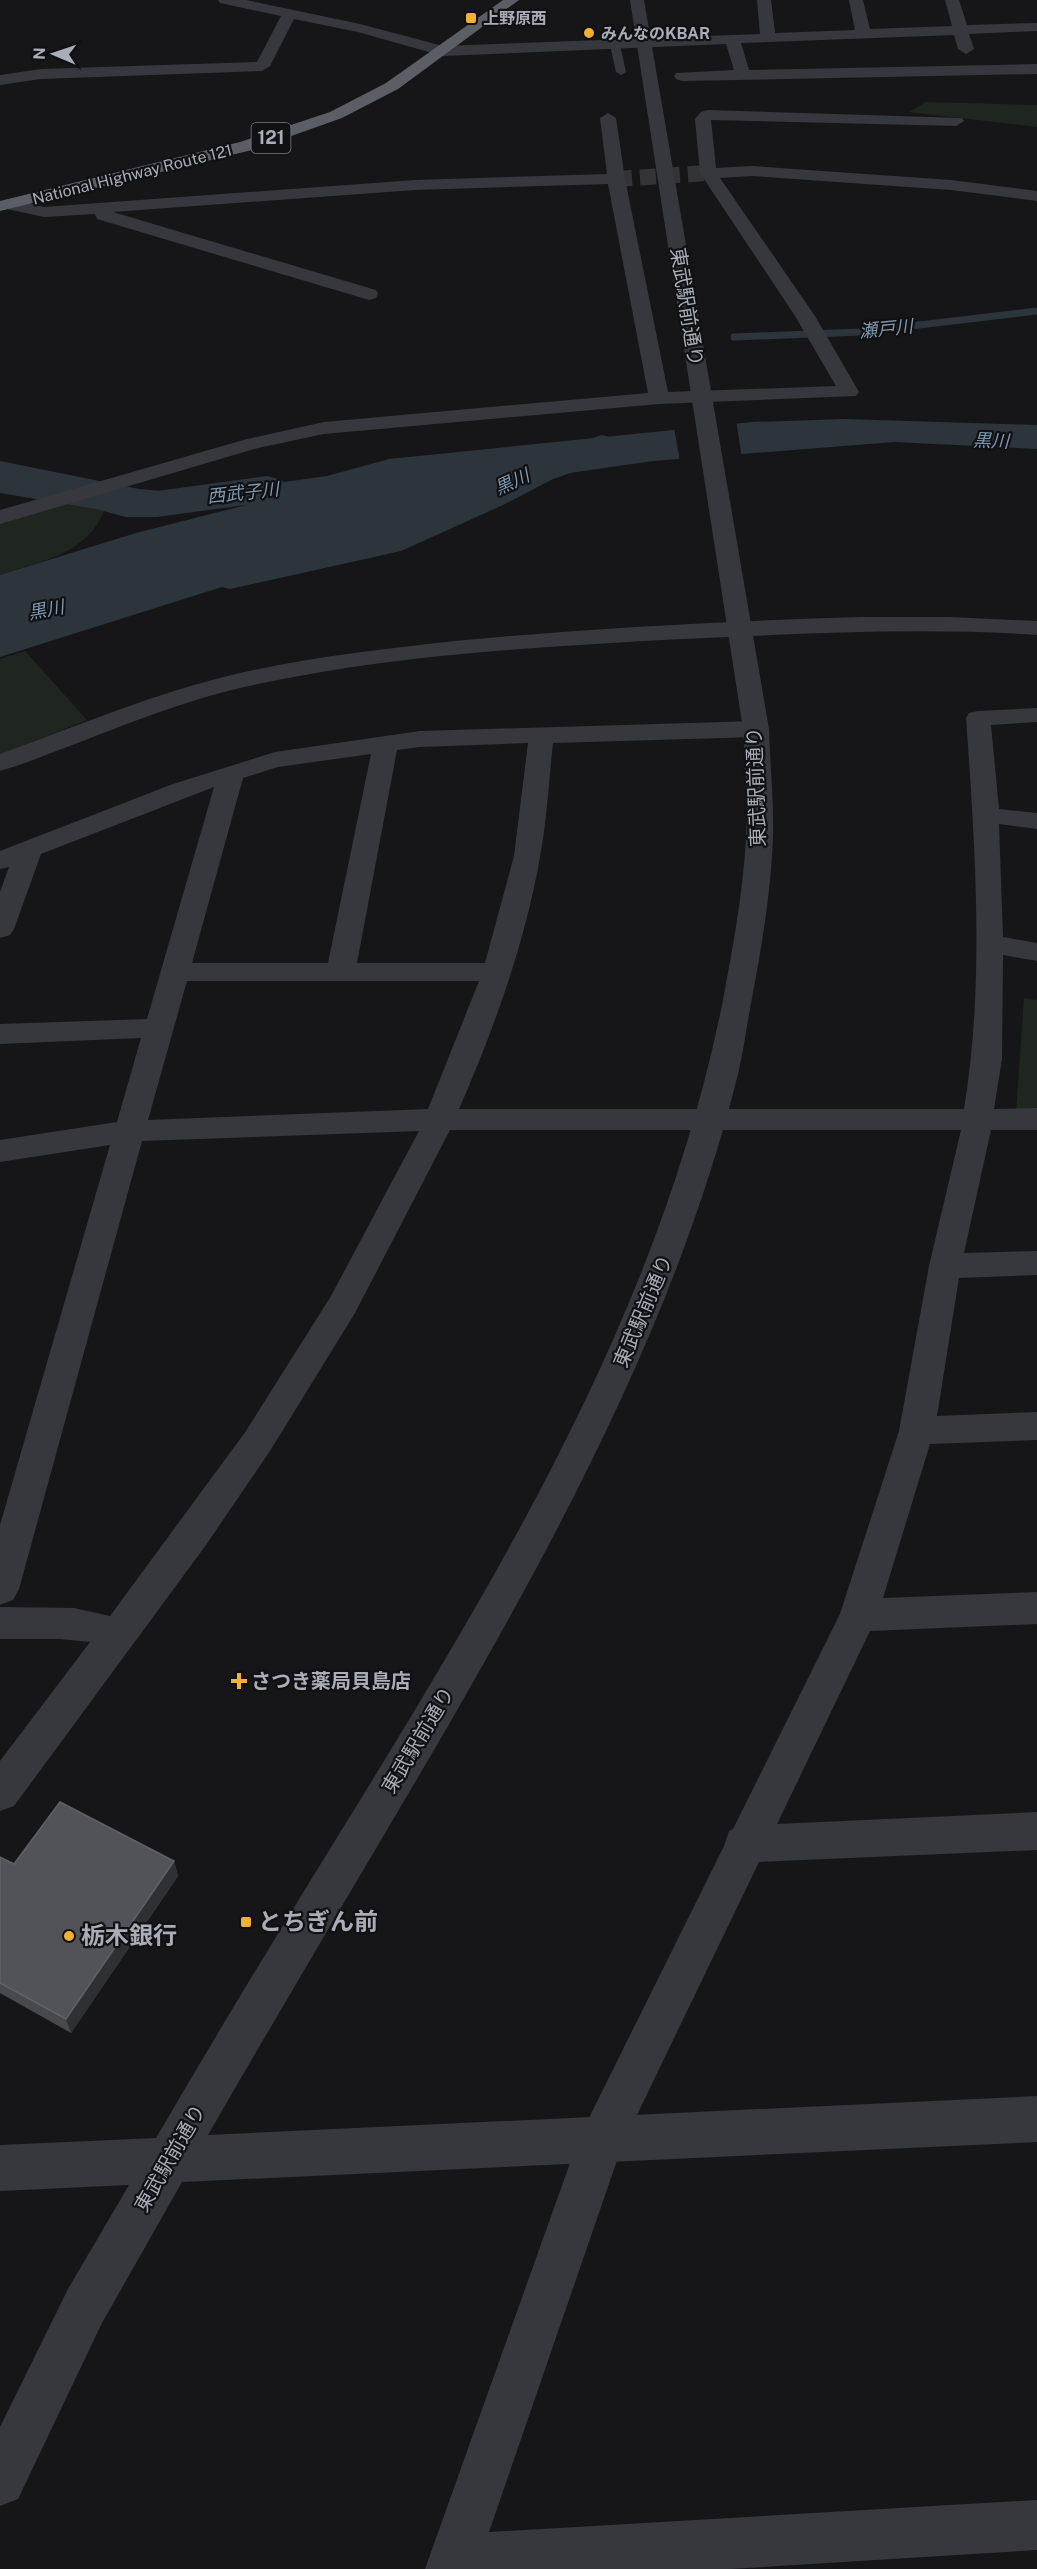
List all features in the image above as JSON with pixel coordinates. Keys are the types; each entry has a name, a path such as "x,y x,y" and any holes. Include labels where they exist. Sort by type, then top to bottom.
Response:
{"highway":[{"name":"National Highway Route 121","path":"4,205 246,146 336,115 392,86 512,0"}],"street":[{"path":"225,0 360,28 443,51 1037,27"},
{"name":"東武駅前通り","path":"0,2481 85,2307 169,2159 451,1686 557,1497 624,1360 664,1263 689,1196 712,1118 740,1000 754,901 761,824 756,729 643,44 638,0"},
{"path":"764,0 768,38"},
{"path":"856,0 863,33"},
{"path":"952,0 973,71"},
{"path":"0,80 41,74 262,66 290,14"},
{"path":"732,39 743,75"},
{"path":"682,76 1037,69"},
{"path":"0,517 254,443 324,428 658,398 702,400 849,392 805,316 708,173 703,119 707,116 956,121"},
{"path":"608,118 616,179 658,398"},
{"path":"708,173 753,171 951,185 1037,196"},
{"path":"4,205 45,212 415,185 616,179"},
{"path":"84,209 369,294"},
{"path":"0,763 113,720 194,693 271,674 389,656 738,624 944,623 1037,628"},
{"path":"1037,715 978,718 987,815 989,944 987,1059 979,1120 945,1266 917,1431 859,1615 744,1844 602,2138 453,2565 1037,2525"},
{"path":"0,861 182,789 275,760 420,739 756,729"},
{"path":"0,1793 193,1534 258,1441 343,1304 441,1119 497,972 514,912 526,856 541,736"},
{"path":"341,970 386,744"},
{"path":"0,1589 231,774"},
{"path":"987,815 1037,821"},
{"path":"0,929 29,850"},
{"path":"989,944 1037,952"},
{"path":"176,972 341,970 497,972"},
{"path":"0,1034 127,1028 158,1029"},
{"path":"0,1151 130,1131 441,1119 1037,1119"},
{"path":"945,1266 1037,1263"},
{"path":"917,1431 1037,1426"},
{"path":"859,1615 1037,1608"},
{"path":"0,1623 82,1624 101,1628 117,1635"},
{"path":"744,1844 1037,1831"},
{"path":"0,2168 1037,2119"}],"lane":[{"path":"615,45 621,72"}],"shaded area":[{"path":"926,102 1037,105 1037,127 909,112"},
{"path":"85,498 97,499 106,505 99,521 77,545 64,553 0,575 0,520"},
{"path":"25,651 87,720 0,755 0,659"},
{"path":"1024,998 1037,1000 1037,1112 1016,1112"}],"water":[{"path":"845,419 1037,425 1037,449 894,442 653,461 507,482 380,537 0,657 0,575 136,533 262,501 276,495 226,502 131,500 0,472 0,461 139,489 198,494 327,476 389,459 752,422"}],"pier":[{"path":"736,420 742,458 680,462 674,427"}],"building":[{"name":"栃木銀行","path":"60,1802 174,1861 66,2019 0,1983 0,1857 14,1864"}],"waterway":[{"name":"瀬戸川","path":"734,337 860,332 1037,311"},
{"name":"黒川","path":"230,575 385,542 488,496 538,470 602,448"},
{"name":"西武子川","path":"0,480 100,497 126,504 157,504 267,489"}],"tunnel":[{"path":"616,179 708,173"}],"place":[{"name":"上野原西","path":"471,18"},
{"name":"みんなのKBAR","path":"589,33"},
{"name":"さつき薬局貝島店","path":"239,1681"},
{"name":"とちぎん前","path":"246,1922"},
{"name":"栃木銀行","path":"69,1936"}]}
